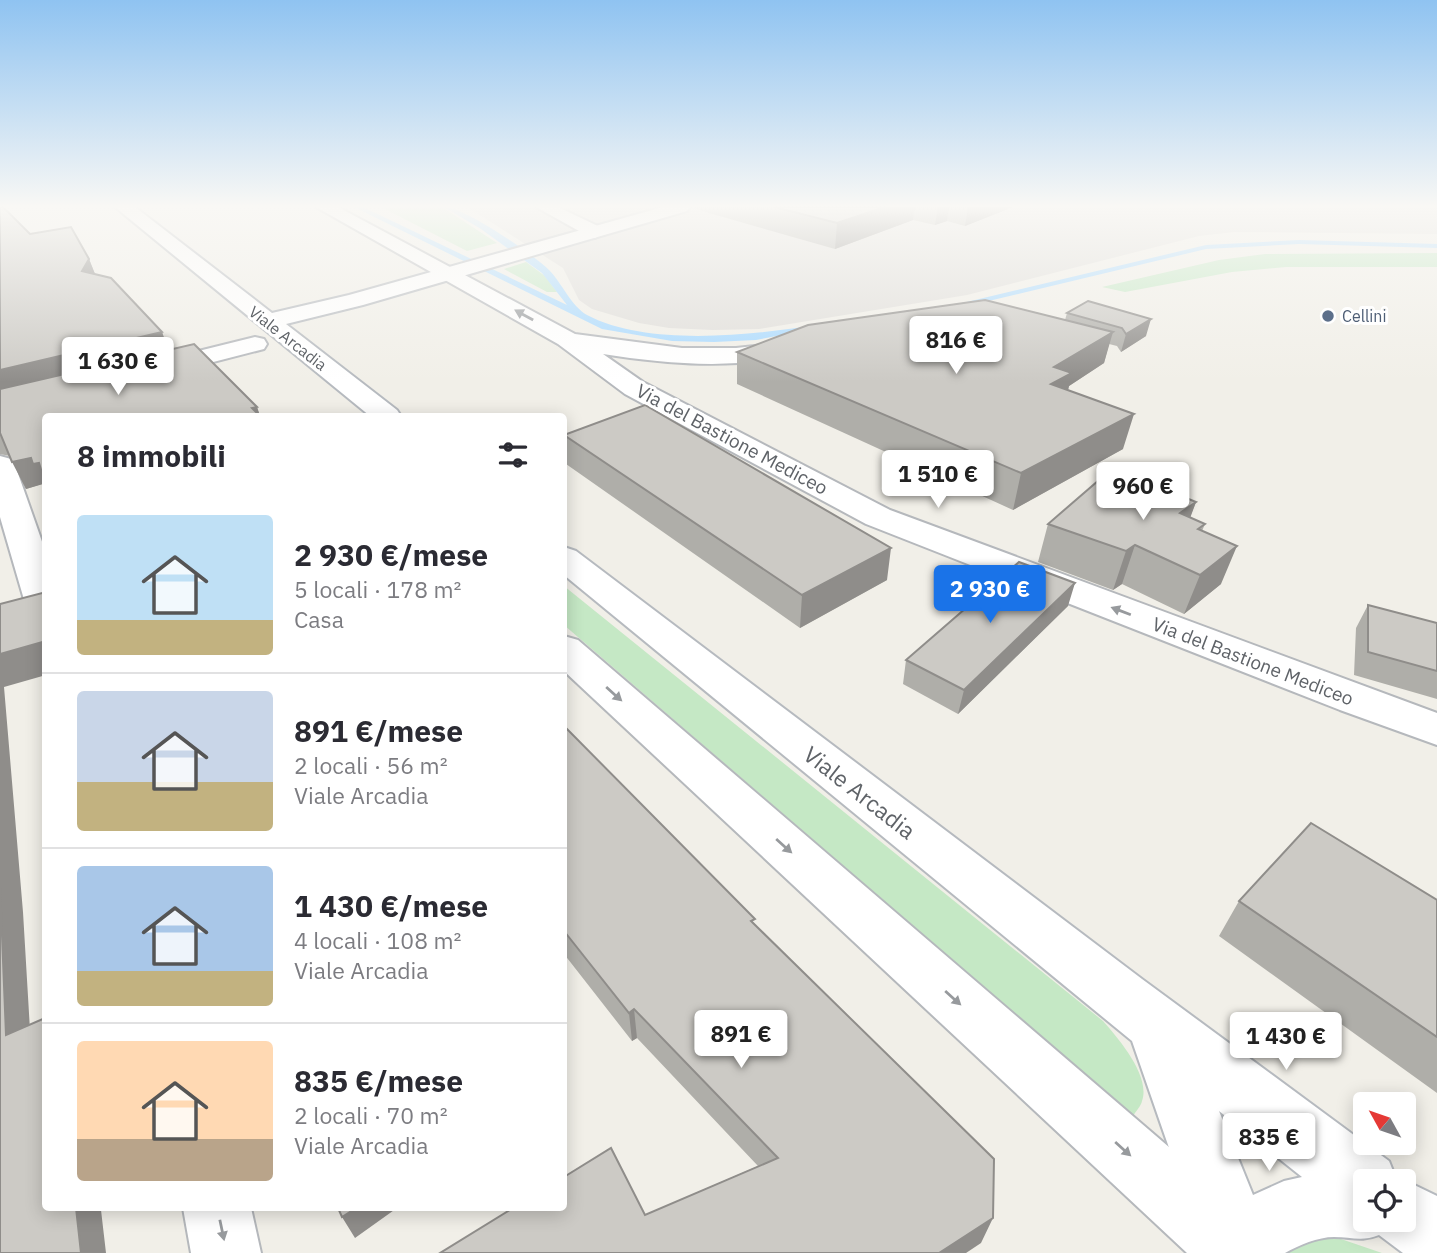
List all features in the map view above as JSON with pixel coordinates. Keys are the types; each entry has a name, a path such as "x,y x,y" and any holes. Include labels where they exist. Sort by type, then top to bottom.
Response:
{"street":[{"name":"Viale Arcadia","path":"198,265 383,413"},
{"name":"Via del Bastione Mediceo","path":"442,265 566,339 634,388 878,517 1437,729"},
{"path":"268,321 478,265"},
{"path":"566,339 640,354 684,356 750,355 818,344"},
{"path":"134,374 255,344"},
{"path":"0,465 34,606"},
{"name":"Viale Arcadia","path":"567,560 1156,1025 1353,1176"},
{"path":"567,652 1235,1248"},
{"path":"1156,1025 1235,1248"},
{"path":"1235,1248 1284,1215 1332,1203 1353,1206"},
{"path":"218,1211 226,1253"},
{"path":"1416,1222 1437,1235"}],"shaded area":[{"path":"559,265 1083,265 967,295 759,329 713,330 669,328 639,323 592,309 579,300 563,268"}],"green space":[{"path":"531,265 545,276 557,292 547,292 504,269"},
{"path":"1195,265 1437,265 1286,267 1232,272 1125,292 1102,287"},
{"path":"567,588 1103,1021 1132,1058 1142,1080 1142,1101 1133,1116 567,628"},
{"path":"1310,1235 1338,1238 1382,1253 1288,1253 1289,1248"}],"building":[{"path":"0,265 85,265 82,271 111,278 162,332 0,370"},
{"path":"985,300 1113,332 1054,367 1072,373 1051,384 1134,414 1021,473 737,352 808,325"},
{"path":"1088,301 1151,319 1126,334 1122,328 1067,313"},
{"path":"194,344 257,407 252,408 257,413 42,413 42,473 39,463 33,464 31,458 12,462 0,433 0,389"},
{"path":"645,405 891,548 802,595 567,437 567,434"},
{"path":"1113,468 1196,502 1180,513 1205,524 1198,529 1237,546 1200,575 1135,545 1126,551 1048,524"},
{"path":"1019,562 1075,583 964,690 906,660"},
{"path":"42,593 42,642 0,654 0,604"},
{"path":"1368,605 1437,623 1437,671 1368,652"},
{"path":"567,729 755,919 751,921 994,1159 993,1218 939,1253 440,1253 508,1211 567,1211 567,1175 611,1148 645,1215 778,1158 634,1009 629,1013 567,935"},
{"path":"1311,823 1437,900 1437,1037 1239,901"},
{"path":"0,886 6,1035 42,1019 42,1211 76,1211 81,1253 0,1253"},
{"path":"339,1211 351,1211 342,1217"}],"waterway":[{"path":"478,265 580,315"},
{"path":"537,265 545,271 580,315"},
{"path":"959,305 1127,265"},
{"path":"580,315 605,327 672,338 756,337 809,329"}],"place":[{"name":"Cellini","path":"1328,316"}]}
